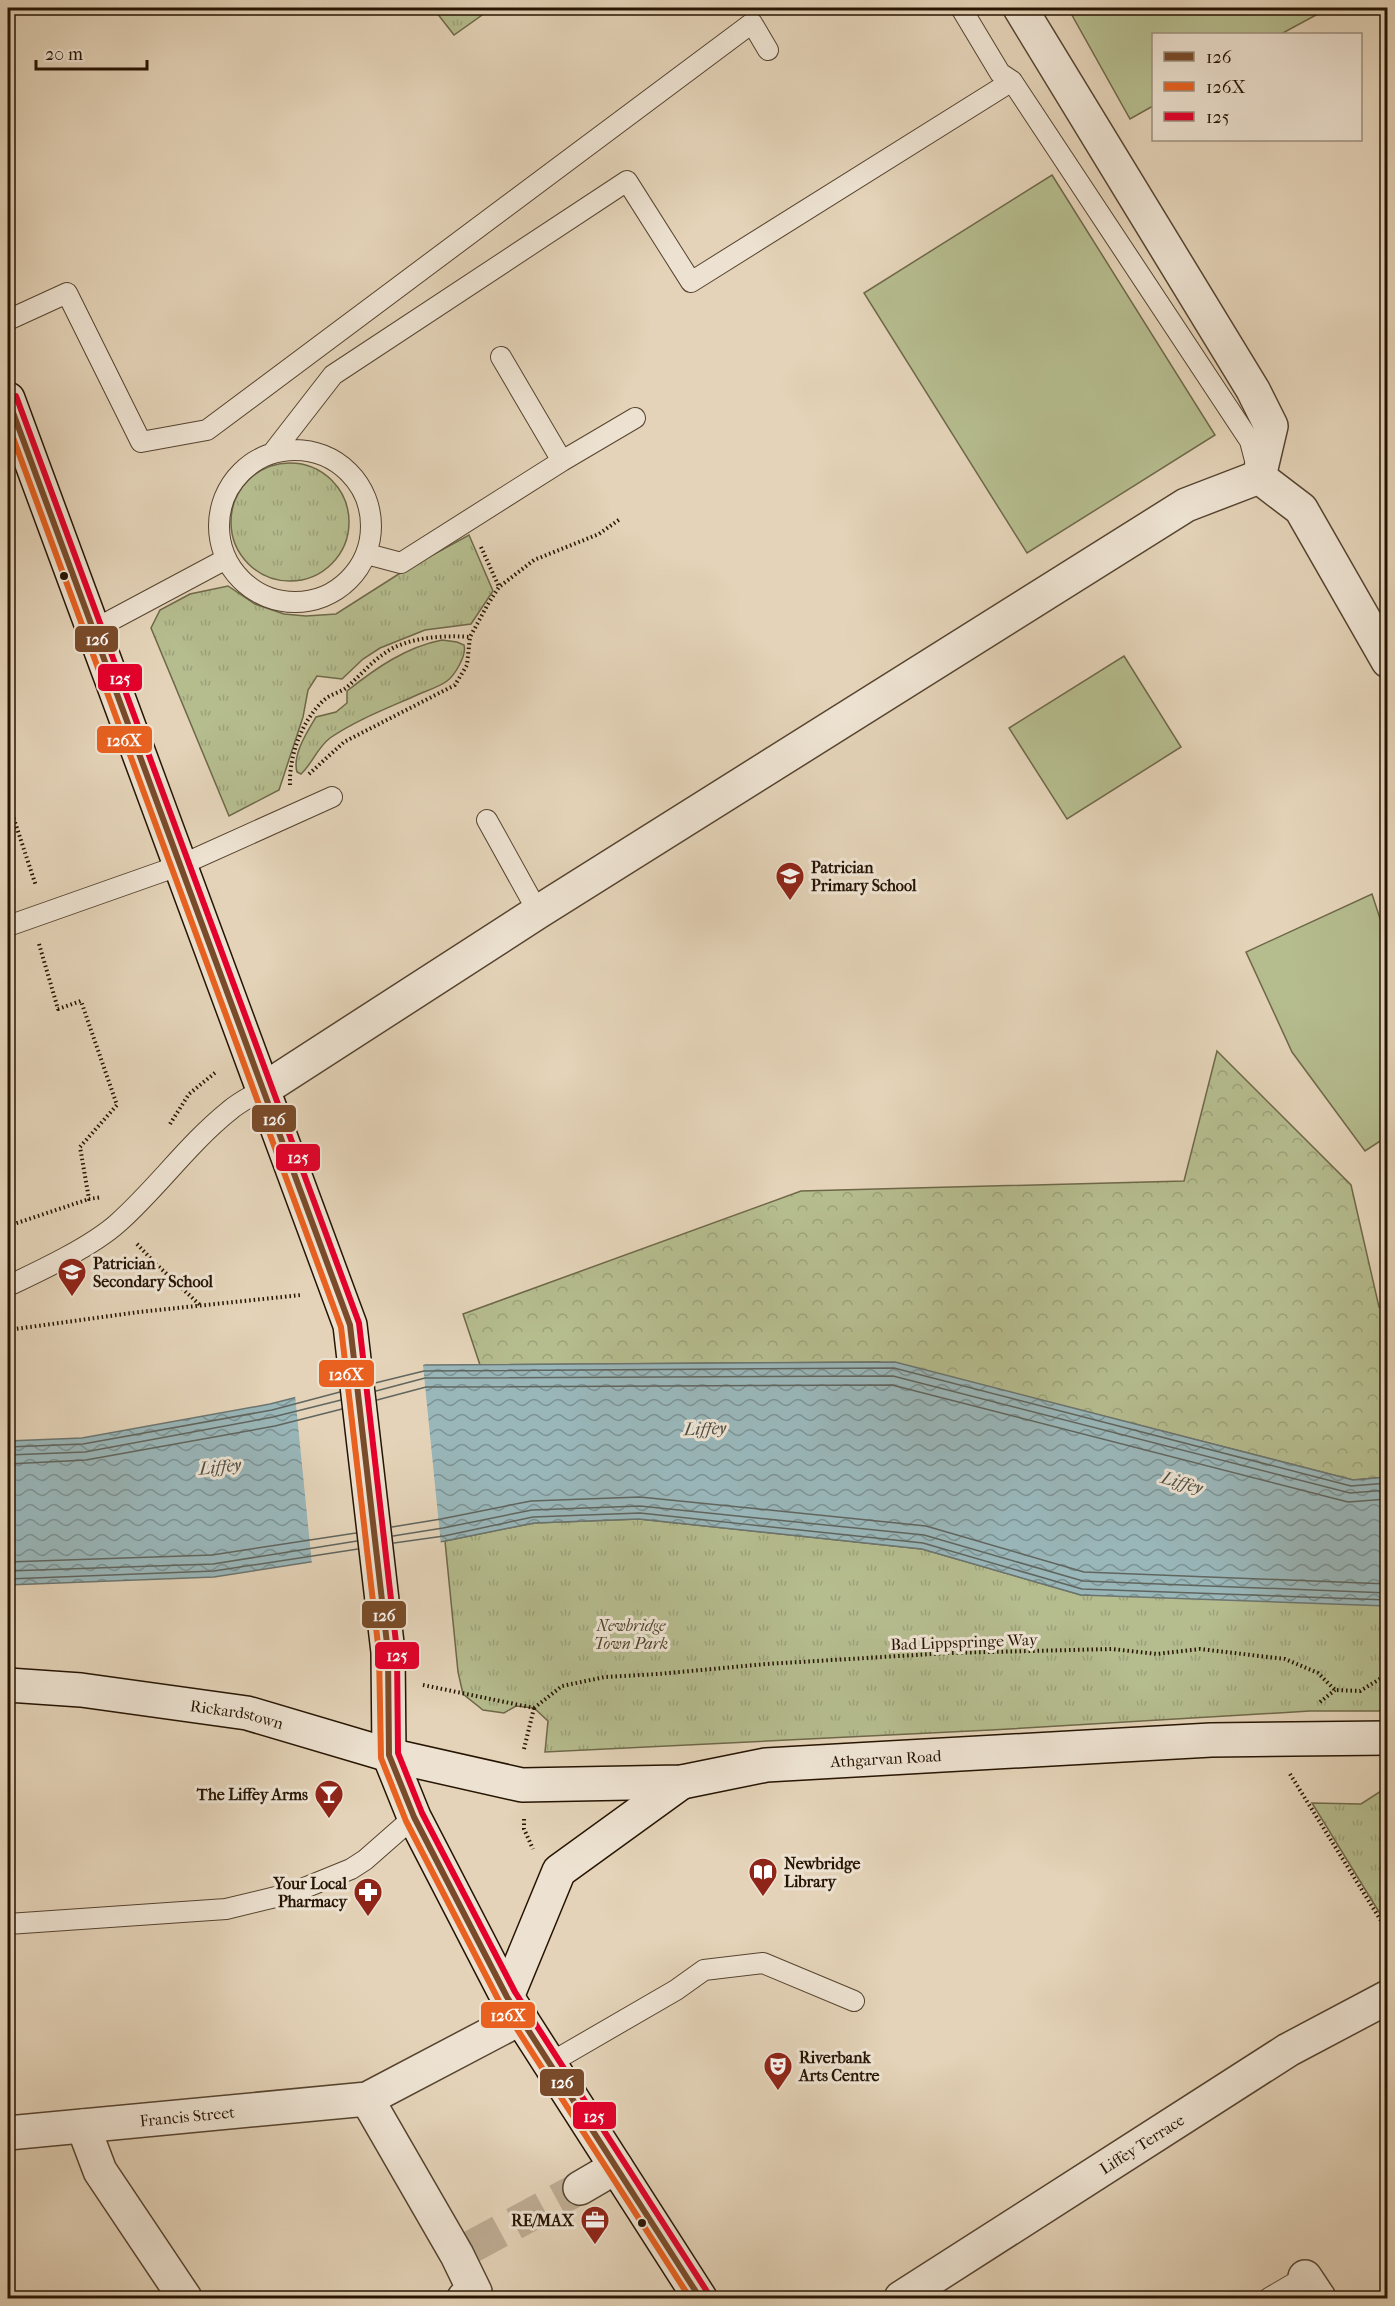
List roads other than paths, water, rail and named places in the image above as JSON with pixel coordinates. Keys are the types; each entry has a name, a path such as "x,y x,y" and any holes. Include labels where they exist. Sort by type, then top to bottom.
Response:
{"street":[{"path":"1020,8 1253,390 1271,426 1259,477"},
{"path":"8,399 350,1325 389,1665 389,1755 414,1816 514,2007 700,2298"},
{"path":"1259,477 1301,509 1388,662"},
{"path":"264,1089 538,912 1185,505 1259,477"},
{"name":"Rickardstown","path":"8,1685 81,1690 247,1713 389,1755"},
{"name":"Athgarvan Road","path":"389,1755 522,1785 682,1782 766,1765 1212,1740 1388,1738"},
{"path":"464,2298 475,2292 464,2251 367,2099 514,2007 559,1871 682,1782"},
{"name":"Liffey Terrace","path":"901,2298 1288,2050 1388,1997"},
{"name":"Francis Street","path":"8,2133 367,2099"},
{"path":"83,2126 100,2171 185,2298"},
{"path":"580,2188 616,2167"}],"lane":[{"path":"962,8 1000,73 1012,81 1250,441 1259,477"},
{"path":"8,320 67,293 141,442 207,430 752,23 768,50"},
{"path":"274,452 297,448 324,454 343,466 359,483 368,502 372,520 366,554 359,568 337,589 321,598 302,602 282,601 261,594 242,581 226,559 220,544 219,530 222,502 238,475 274,452 333,375 627,181 691,282 1012,81"},
{"path":"501,357 562,461"},
{"path":"366,554 401,563 562,461 635,418"},
{"path":"93,630 226,559"},
{"path":"8,926 181,865 332,797"},
{"path":"487,820 538,912"},
{"path":"8,1286 36,1273 119,1223 186,1150 230,1109 264,1089"},
{"path":"8,1924 226,1909 292,1893 351,1869 365,1860 414,1816"},
{"path":"550,2063 676,1990 704,1970 763,1963 854,2001"},
{"path":"1269,2298 1312,2288"}],"water":[{"name":"Liffey","path":"895,1362 1353,1480 1387,1477 1387,1606 1081,1595 922,1549 639,1519 534,1523 445,1541 214,1577 8,1585 8,1441 82,1438 270,1404 423,1365"}],"tunnel":[{"path":"471,2247 580,2188"}],"place":[{"name":"Patrician Primary School","path":"790,902"},
{"name":"Patrician Secondary School","path":"72,1298"},
{"name":"The Liffey Arms","path":"329,1820"},
{"name":"Newbridge Library","path":"763,1898"},
{"name":"Your Local Pharmacy","path":"368,1918"},
{"name":"Riverbank Arts Centre","path":"778,2092"},
{"name":"RE/MAX","path":"595,2246"}],"park label":[{"name":"Newbridge Town Park","path":"631,1634"}]}
